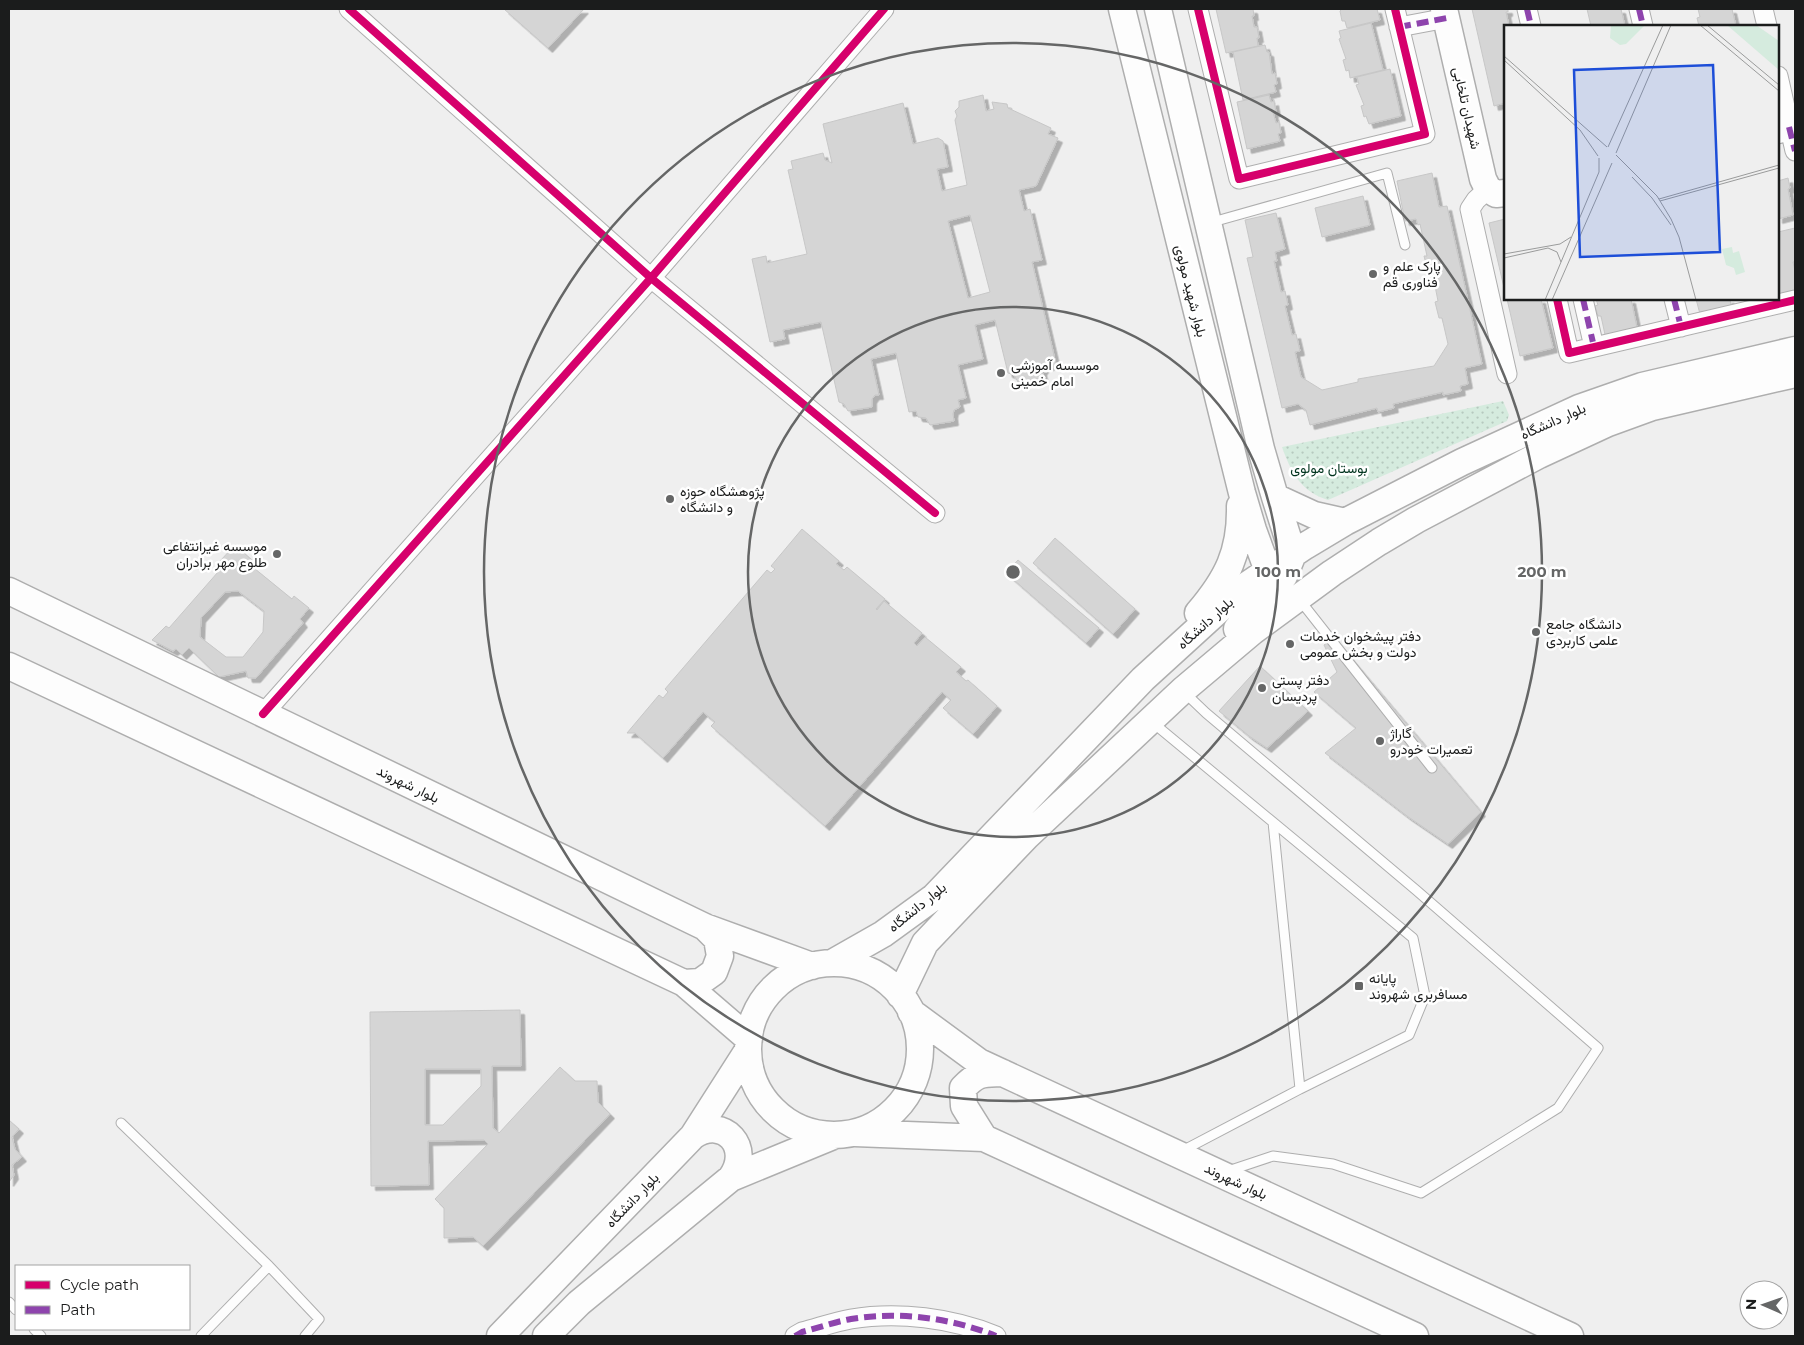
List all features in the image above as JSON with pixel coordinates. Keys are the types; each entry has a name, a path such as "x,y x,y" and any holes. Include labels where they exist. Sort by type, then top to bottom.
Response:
{"main road":[{"name":"بلوار شهید مولوی","path":"1122,9 1242,493 1253,530 1282,567"},
{"path":"1158,9 1261,449 1277,505 1282,567 1273,591 1242,622 1208,668"},
{"name":"شهیدان تلخابی","path":"1446,14 1483,179 1497,191"},
{"name":"بلوار دانشگاه","path":"822,965 883,934 934,897 1143,680 1244,588 1282,567 1345,522 1462,462 1579,408 1642,386 1795,350"},
{"name":"بلوار دانشگاه","path":"906,1004 924,943 1026,837 1182,690 1253,631 1332,573 1379,542 1538,455 1608,423 1652,407 1795,374"},
{"path":"1143,680 1211,598 1231,564 1240,522 1242,493"},
{"path":"1277,505 1345,522"},
{"path":"1253,530 1262,531 1270,528 1277,522 1277,505"},
{"path":"1282,567 1309,570 1356,544 1379,542"},
{"name":"بلوار شهروند","path":"9,591 705,927 822,965"},
{"path":"9,666 684,983 748,1045"},
{"path":"684,983 700,982 714,972 720,956 717,940 705,927"},
{"path":"546,1336 579,1303 731,1178 844,1134 875,1125 892,1112 906,1096 916,1076 920,1054 918,1033 906,1004 886,982 870,971 851,965 822,965 794,973 779,983 766,997 756,1013 748,1045 751,1072 760,1093 773,1110 791,1124 811,1132 844,1134 984,1138 1415,1336"},
{"name":"بلوار شهروند","path":"906,1004 979,1062 1570,1336"},
{"name":"بلوار دانشگاه","path":"500,1336 693,1136 748,1045"},
{"path":"984,1138 964,1106 963,1088 973,1077 984,1073 1003,1073"},
{"path":"693,1136 699,1132 714,1129 733,1139 737,1146 739,1163 731,1178"}],"street":[{"path":"349,9 651,278 935,513"},
{"path":"263,714 651,278 884,9"},
{"path":"1198,9 1239,179 1425,134 1395,9"},
{"path":"1527,9 1531,25"},
{"path":"1639,9 1642,25"},
{"path":"1763,9 1767,25"},
{"path":"1399,27 1446,14"},
{"path":"1779,81 1789,134"},
{"path":"1497,191 1476,200 1470,210 1507,374"},
{"path":"1557,300 1569,353 1795,300"},
{"path":"1583,300 1594,347"},
{"path":"1674,300 1681,327"},
{"path":"796,1336 802,1332 851,1319 884,1316 924,1318 972,1326 996,1336"}],"lane":[{"path":"1209,223 1387,173 1405,245"},
{"path":"1298,599 1432,768"},
{"path":"1182,690 1206,713 1423,896 1598,1048 1558,1108 1421,1193 1333,1164 1274,1156 1220,1174"},
{"path":"1150,720 1413,938 1425,996 1409,1035 1300,1089 1177,1154"},
{"path":"1273,822 1300,1089"},
{"path":"122,1123 269,1266 319,1319 305,1336"},
{"path":"201,1336 269,1266"}],"green space":[{"name":"بوستان مولوی","path":"1503,401 1509,415 1507,421 1328,500 1311,492 1298,480 1289,465 1282,447"}],"building":[{"path":"504,9 584,9 548,48"},
{"path":"1216,9 1253,9 1254,27 1257,27 1259,38 1257,38 1258,46 1226,53"},
{"path":"1342,9 1377,9 1380,20 1347,28 1345,21 1342,21 1340,11"},
{"path":"1472,9 1508,9 1508,12 1506,12 1509,25 1504,25 1504,103 1494,106"},
{"path":"1587,9 1621,9 1625,25 1591,25"},
{"path":"1698,9 1732,9 1736,25 1699,25 1697,18 1700,17"},
{"path":"1371,23 1383,70 1350,78 1349,70 1346,71 1343,60 1346,59 1339,39 1341,38 1339,31"},
{"path":"1265,45 1267,52 1269,52 1272,74 1275,73 1277,84 1274,85 1276,92 1243,100 1233,52"},
{"path":"1390,69 1401,116 1369,124 1366,116 1364,117 1361,106 1364,105 1356,85 1359,84 1357,77"},
{"path":"983,95 986,111 994,109 992,102 1007,104 1008,108 1051,128 1048,134 1058,138 1036,186 1019,190 1024,211 1030,209 1042,260 1032,262 1056,364 1045,367 1042,371 1044,378 1018,382 1014,375 1008,373 995,320 975,325 983,359 958,365 966,398 958,400 960,407 954,410 954,421 930,425 926,418 918,417 916,411 909,412 896,353 871,359 879,395 875,395 872,399 872,407 848,411 844,404 839,402 821,322 783,330 785,339 770,342 752,259 766,256 767,263 807,254 788,170 793,169 791,161 823,153 825,160 832,163 823,124 903,103 913,144 938,138 943,141 948,167 937,169 942,191 967,185 955,120 957,116 955,111 959,107 959,101","holes":["970,215 990,292 968,298 948,221"]},
{"path":"1269,95 1271,102 1274,101 1276,112 1273,112 1276,123 1279,122 1281,133 1278,134 1280,141 1247,149 1237,102"},
{"path":"1432,173 1439,207 1447,206 1482,364 1465,368 1468,384 1460,386 1461,391 1443,395 1443,392 1393,404 1394,408 1378,412 1377,408 1310,425 1306,410 1298,404 1282,408 1247,258 1253,257 1245,220 1276,213 1285,249 1275,252 1277,261 1274,261 1281,292 1285,291 1288,305 1285,306 1292,335 1296,334 1300,351 1295,352 1301,377 1322,390 1358,382 1358,379 1434,366 1448,344 1442,318 1439,318 1435,302 1438,301 1432,271 1428,272 1424,256 1427,256 1420,224 1418,225 1416,219 1405,221 1397,181"},
{"path":"1788,178 1793,215 1779,219 1779,181"},
{"path":"1363,196 1370,225 1322,237 1315,208"},
{"path":"1504,219 1504,288 1489,223"},
{"path":"1795,228 1795,261 1793,262 1795,292 1779,296 1779,232"},
{"path":"1507,300 1541,300 1553,348 1520,356"},
{"path":"1596,300 1631,300 1639,337 1607,344 1601,316 1598,316 1595,306 1598,305"},
{"path":"1696,300 1730,300 1731,307 1700,314"},
{"path":"802,529 839,561 836,564 844,570 847,567 885,599 877,610 884,601 922,633 914,643 917,646 925,637 961,667 956,672 966,681 968,680 997,706 973,734 943,708 951,700 942,692 825,826 711,726 715,722 703,712 663,758 635,733 627,733 659,695 663,698 668,692 665,689 767,570 771,573 775,569 771,566"},
{"path":"1055,538 1135,609 1113,634 1033,563"},
{"path":"235,545 252,560 249,564 292,599 294,596 309,608 300,619 303,623 256,678 248,678 246,671 219,677 189,648 182,655 176,649 173,651 152,640 166,626 169,628 225,564 220,561","holes":["238,591 264,611 263,632 243,657 226,657 200,637 201,618 225,592"]},
{"path":"1018,560 1099,628 1086,643 1006,573"},
{"name":"گاراژ تعمیرات خودرو","path":"1334,638 1481,812 1448,844 1407,816 1325,753 1356,728 1314,692 1337,672 1324,645"},
{"name":"دفتر پستی پردیسان","path":"1260,666 1308,711 1267,748 1219,711"},
{"path":"520,1010 521,1066 492,1066 493,1128 499,1133 560,1067 575,1081 597,1081 598,1102 610,1114 483,1246 473,1237 444,1238 444,1208 435,1199 488,1144 484,1140 428,1141 429,1185 371,1186 370,1012","holes":["425,1069 481,1069 481,1086 443,1125 425,1125"]},
{"path":"9,1120 19,1129 12,1137 15,1149 22,1157 12,1165 14,1175 9,1182"}],"marked path":[{"path":"1527,9 1531,25"},
{"path":"1639,9 1643,25"},
{"path":"1399,27 1447,18"},
{"path":"1789,127 1795,151"},
{"path":"1583,300 1594,347"},
{"path":"1674,300 1681,327"},
{"path":"795,1336 802,1332 845,1320 887,1316 906,1316 943,1321 996,1336"}],"cycle path":[{"path":"349,9 651,278 935,513"},
{"path":"263,714 651,278 884,9"},
{"path":"1198,9 1239,179 1425,134 1395,9"},
{"path":"1557,300 1569,353 1795,300"}],"place":[{"name":"پارک علم و فناوری قم","path":"1373,274"},
{"name":"موسسه آموزشی امام خمینی","path":"1001,373"},
{"name":"پژوهشگاه حوزه و دانشگاه","path":"670,499"},
{"name":"موسسه غیرانتفاعی طلوع مهر برادران","path":"277,554"},
{"name":"دانشگاه جامع علمی کاربردی","path":"1536,632"},
{"name":"دفتر پیشخوان خدمات دولت و بخش عمومی","path":"1290,644"},
{"name":"دفتر پستی پردیسان","path":"1262,688"},
{"name":"گاراژ تعمیرات خودرو","path":"1380,741"},
{"name":"پایانه مسافربری شهروند","path":"1359,986"}]}
